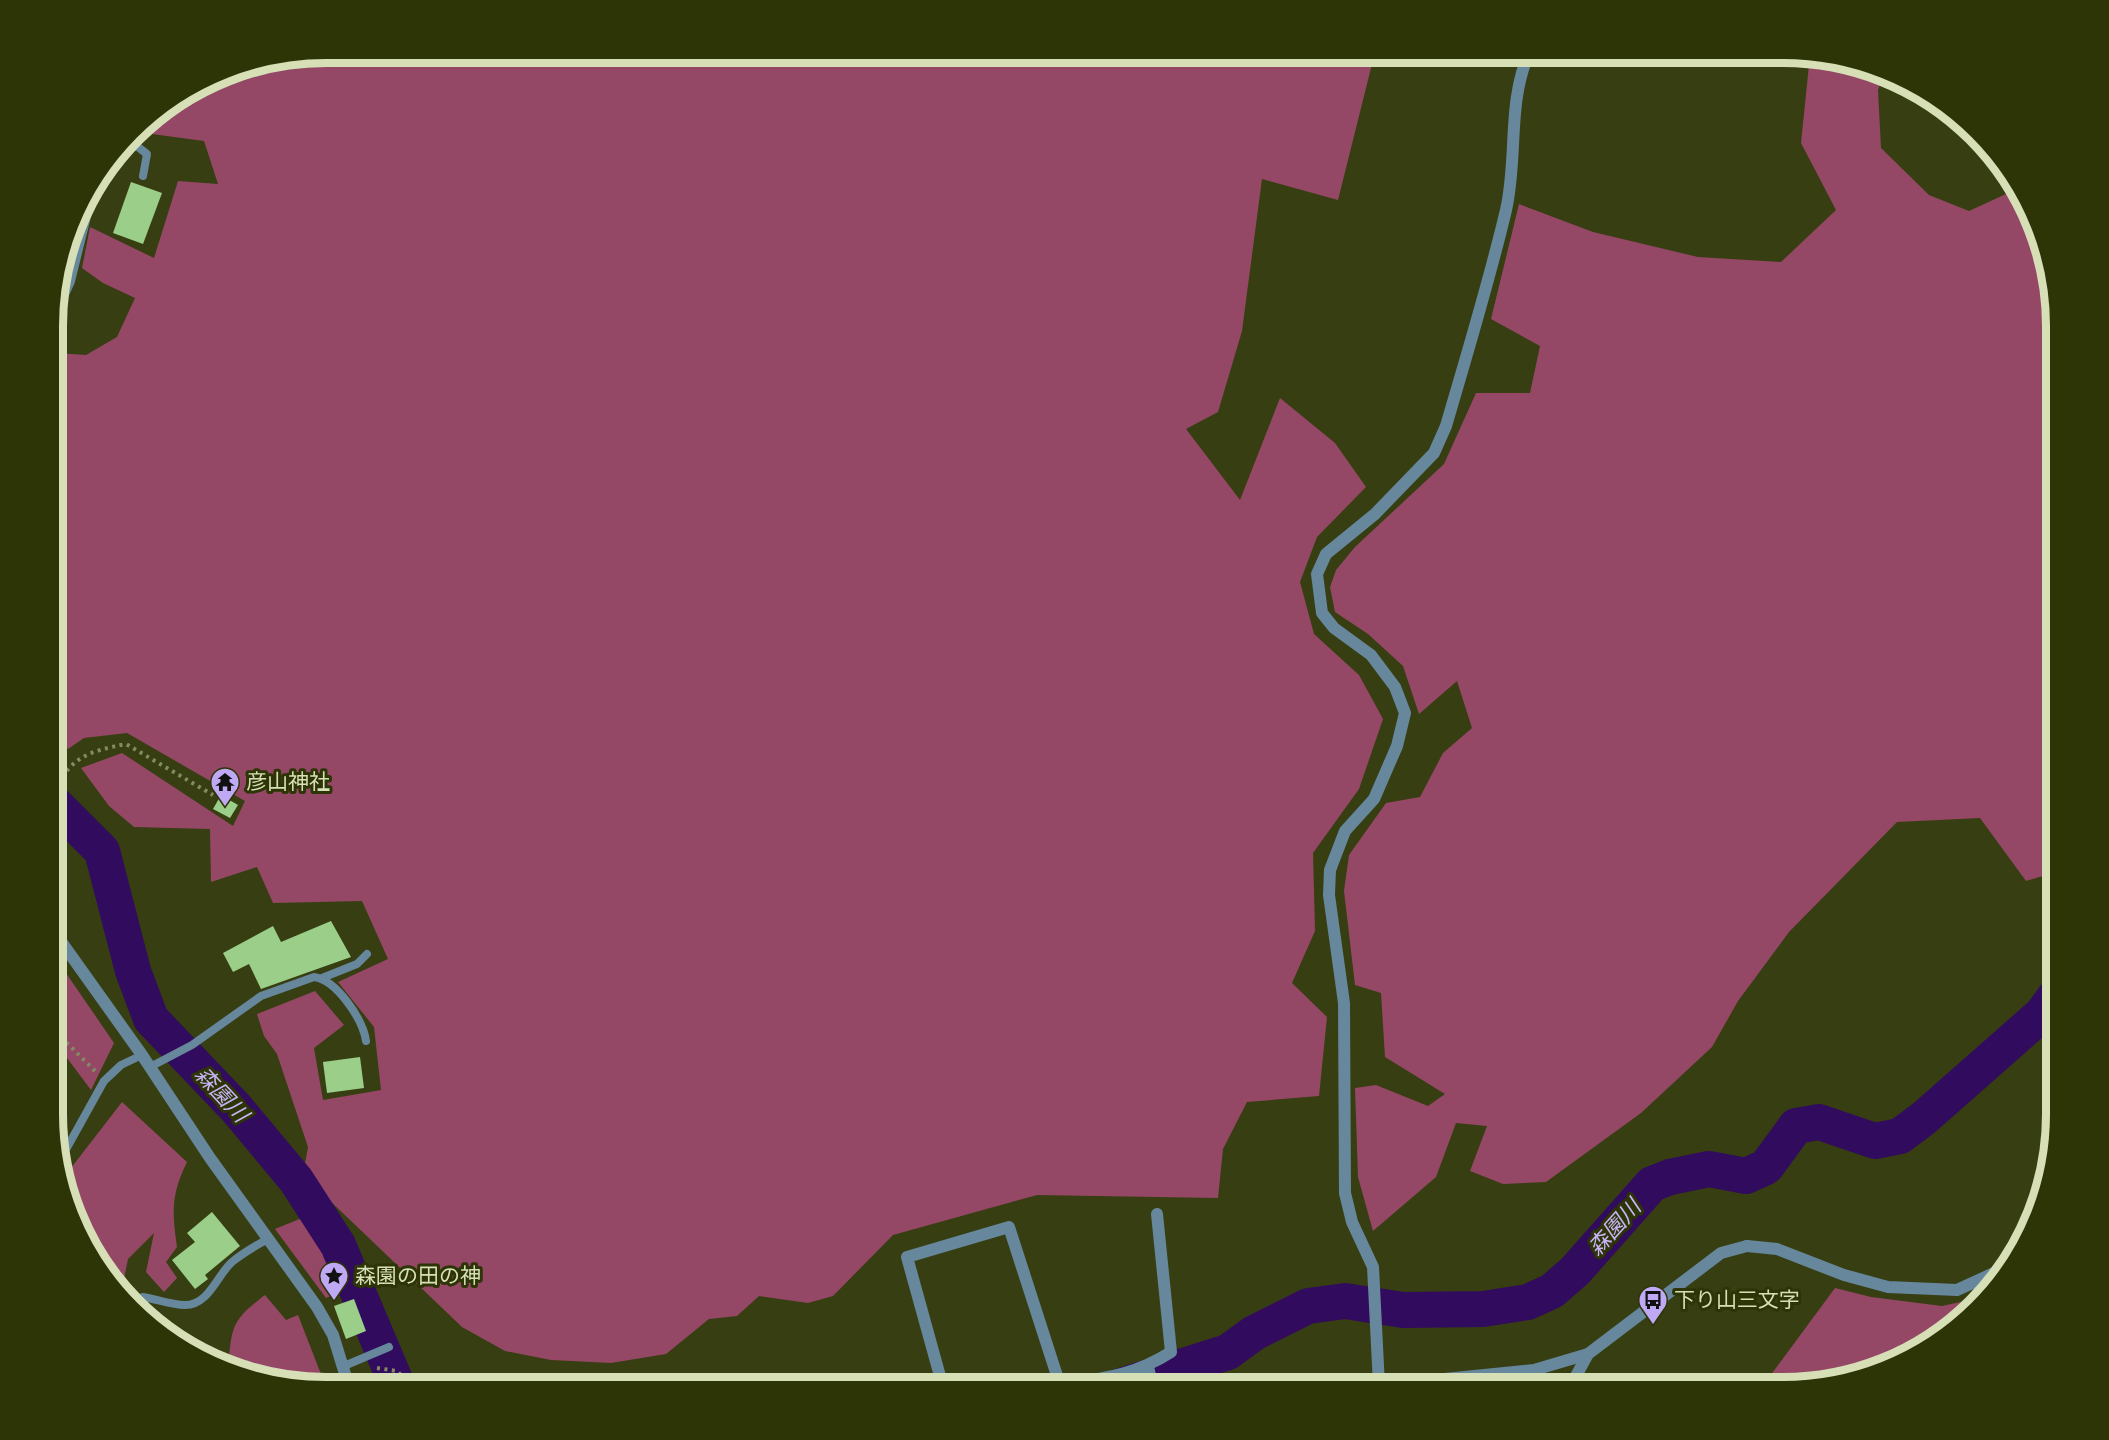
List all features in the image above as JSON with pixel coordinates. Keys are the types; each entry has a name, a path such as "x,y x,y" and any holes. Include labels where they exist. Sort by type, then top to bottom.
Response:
{"street":[{"path":"1379,1377 1373,1268 1352,1222 1345,1193 1344,1003 1329,895 1330,870 1345,831 1374,799 1397,746 1404,713 1395,687 1371,655 1334,628 1322,613 1317,574 1326,554 1375,514 1434,453 1446,426 1506,210 1514,163 1515,104 1520,72 1524,63"},
{"path":"65,289 82,229"},
{"path":"63,944 317,1307 333,1335 347,1377"},
{"path":"1109,1377 1148,1367 1171,1352 1156,1214"},
{"path":"940,1377 907,1257 1009,1227 1051,1377"},
{"path":"1456,1377 1534,1370 1588,1354 1721,1253 1747,1246 1777,1249 1844,1275 1888,1287 1957,1290 1992,1274"},
{"path":"1575,1377 1588,1354"},
{"path":"1148,1367 1150,1377"}],"lane":[{"path":"134,147 147,154 143,176"},
{"path":"150,1067 192,1045 261,996 314,977 322,978 357,964 368,954"},
{"path":"322,978 350,1006 364,1028 366,1041"},
{"path":"65,1151 105,1081 121,1065 142,1055"},
{"path":"143,1297 186,1306 200,1300 212,1290 217,1278 231,1263 250,1248 268,1239"},
{"path":"344,1366 389,1347"}],"path":[{"path":"63,773 75,761 98,750 126,744 213,795"},
{"path":"63,1039 105,1081"},
{"path":"381,1368 397,1371 403,1377"}],"shaded area":[{"path":"326,63 1372,63 1338,200 1262,179 1242,331 1218,412 1186,429 1240,500 1280,398 1335,443 1366,487 1317,537 1300,582 1314,634 1359,675 1383,719 1359,789 1313,853 1315,931 1292,983 1327,1017 1319,1096 1247,1102 1223,1149 1218,1198 1037,1195 893,1235 833,1296 808,1303 759,1296 737,1316 709,1319 666,1354 611,1363 551,1360 505,1351 462,1327 303,1175 308,1147 277,1054 264,1036 257,1014 315,991 344,1025 314,1048 323,1100 381,1090 374,1027 338,982 388,959 362,901 273,903 257,867 211,882 210,829 134,827 109,806 81,768 122,753 233,826 245,801 127,733 84,738 68,749 63,743 63,354 86,355 117,337 135,298 103,283 82,268 90,227 154,258 178,181 218,184 204,141 147,133 180,107 210,90 241,77 291,65"},
{"path":"1809,65 1851,72 1881,82 1878,90 1881,148 1929,195 1969,211 2006,194 2012,195 2032,241 2044,291 2046,326 2046,875 2026,881 1980,818 1897,822 1789,932 1738,1001 1712,1047 1641,1113 1546,1182 1503,1184 1470,1171 1487,1126 1456,1123 1436,1177 1373,1231 1358,1177 1355,1088 1376,1085 1428,1106 1445,1094 1385,1057 1381,993 1355,985 1344,891 1349,855 1386,803 1420,797 1443,753 1472,728 1457,681 1419,714 1403,666 1368,634 1335,612 1330,587 1336,570 1355,547 1444,464 1476,393 1530,393 1540,346 1491,319 1519,204 1593,232 1698,257 1781,262 1836,210 1801,143"},
{"path":"63,969 114,1043 91,1090 63,1053"},
{"path":"122,1102 187,1162 175,1194 174,1223 177,1247 166,1262 177,1278 164,1292 146,1272 154,1233 128,1259 123,1282 107,1260 90,1230 77,1199 69,1170"},
{"path":"307,1216 350,1288 326,1298 275,1229"},
{"path":"1835,1288 1871,1297 1942,1306 1969,1300 1929,1333 1884,1357 1851,1368 1818,1375 1769,1377"},
{"path":"265,1295 286,1320 298,1315 322,1377 275,1372 229,1359 232,1333 245,1311"}],"building":[{"path":"131,182 162,193 143,244 113,233"},
{"name":"彦山神社","path":"221,795 238,805 230,818 213,809"},
{"path":"331,921 351,957 261,989 249,964 233,972 223,953 273,926 281,942"},
{"path":"360,1057 364,1088 327,1093 323,1062"},
{"path":"212,1212 240,1246 205,1275 208,1279 195,1289 172,1260 195,1242 187,1233"},
{"path":"354,1299 366,1331 346,1339 334,1306"}],"waterway":[{"name":"森園川","path":"63,812 102,851 133,971 151,1019 236,1108 296,1180 338,1245 394,1377"},
{"name":"森園川","path":"1149,1377 1228,1352 1254,1333 1308,1306 1345,1301 1403,1310 1483,1309 1528,1302 1552,1291 1575,1271 1652,1184 1670,1177 1709,1169 1746,1176 1766,1167 1796,1126 1819,1122 1875,1141 1900,1136 1924,1118 2046,1009"}],"place":[{"name":"彦山神社","path":"225,808"},
{"name":"森園の田の神","path":"334,1302"},
{"name":"下り山三文字","path":"1653,1326"}]}
